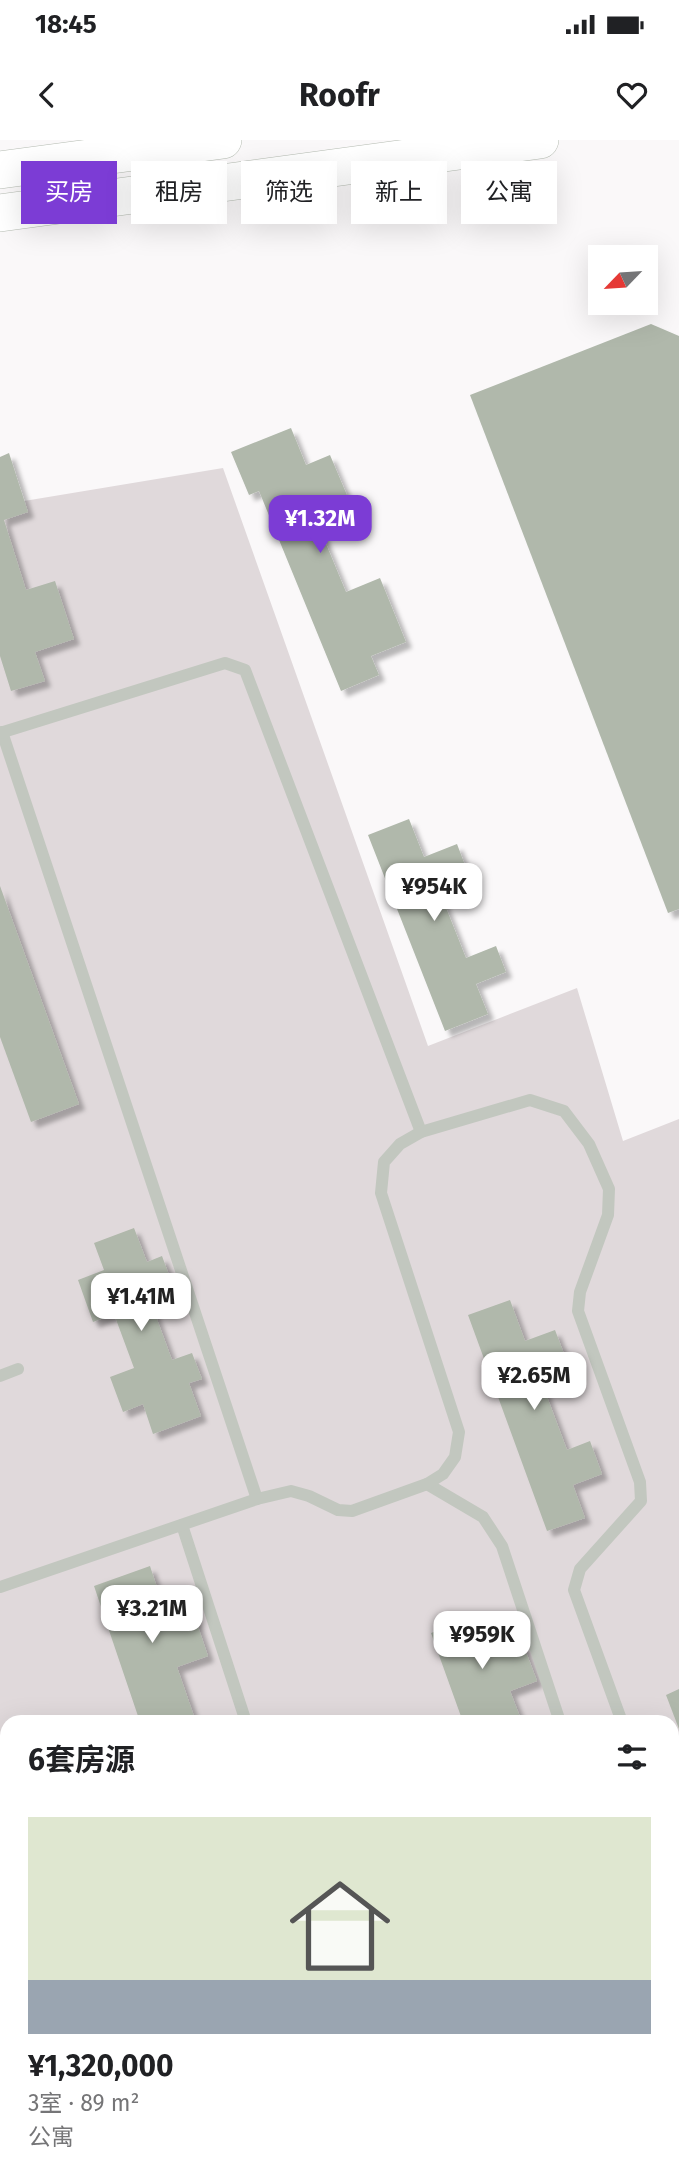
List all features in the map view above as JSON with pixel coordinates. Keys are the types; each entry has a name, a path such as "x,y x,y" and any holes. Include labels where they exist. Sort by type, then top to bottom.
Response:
{"main road":[{"path":"0,170 223,140"},
{"path":"0,213 540,140"}],"lane":[{"path":"257,1499 1,732 225,663 245,670 421,1132"},
{"path":"0,1587 257,1499 291,1491 309,1496 338,1510 352,1511 427,1484 443,1474 455,1457 459,1432 381,1193 384,1162 400,1143 421,1132 530,1100 564,1111 589,1144 609,1189 608,1215 580,1292 578,1311 640,1482 641,1501 580,1569 574,1590 619,1715"},
{"path":"0,1376 18,1369"},
{"path":"427,1484 483,1517 502,1546 559,1715"},
{"path":"182,1525 244,1715"}],"shaded area":[{"path":"223,468 428,1046 577,988 623,1141 679,1119 679,1715 0,1715 0,505"}],"building":[{"path":"651,324 679,336 679,909 668,913 470,395"},
{"path":"291,428 306,465 330,455 352,507 317,522 346,592 380,578 406,642 371,656 379,675 341,691 259,491 249,495 231,452"},
{"path":"9,453 28,512 4,520 26,590 55,581 74,639 35,652 45,681 11,691 0,656 0,457"},
{"path":"409,819 424,857 457,844 468,873 437,885 466,958 496,946 506,972 476,984 488,1014 445,1031 368,835"},
{"path":"0,886 79,1104 31,1122 0,1037"},
{"path":"134,1228 147,1262 162,1256 172,1283 147,1292 172,1360 192,1353 202,1379 189,1383 201,1416 153,1434 143,1404 123,1412 110,1377 134,1368 114,1314 93,1322 78,1280 104,1270 94,1243"},
{"path":"510,1300 525,1341 555,1330 569,1367 540,1378 567,1450 590,1441 602,1474 573,1485 585,1518 547,1531 468,1315"},
{"path":"150,1566 164,1609 189,1600 208,1656 177,1667 194,1715 138,1715 94,1586"},
{"path":"486,1613 501,1652 523,1644 537,1681 510,1691 519,1715 460,1715 431,1633"},
{"path":"679,1689 679,1715 674,1715 666,1695"}]}
